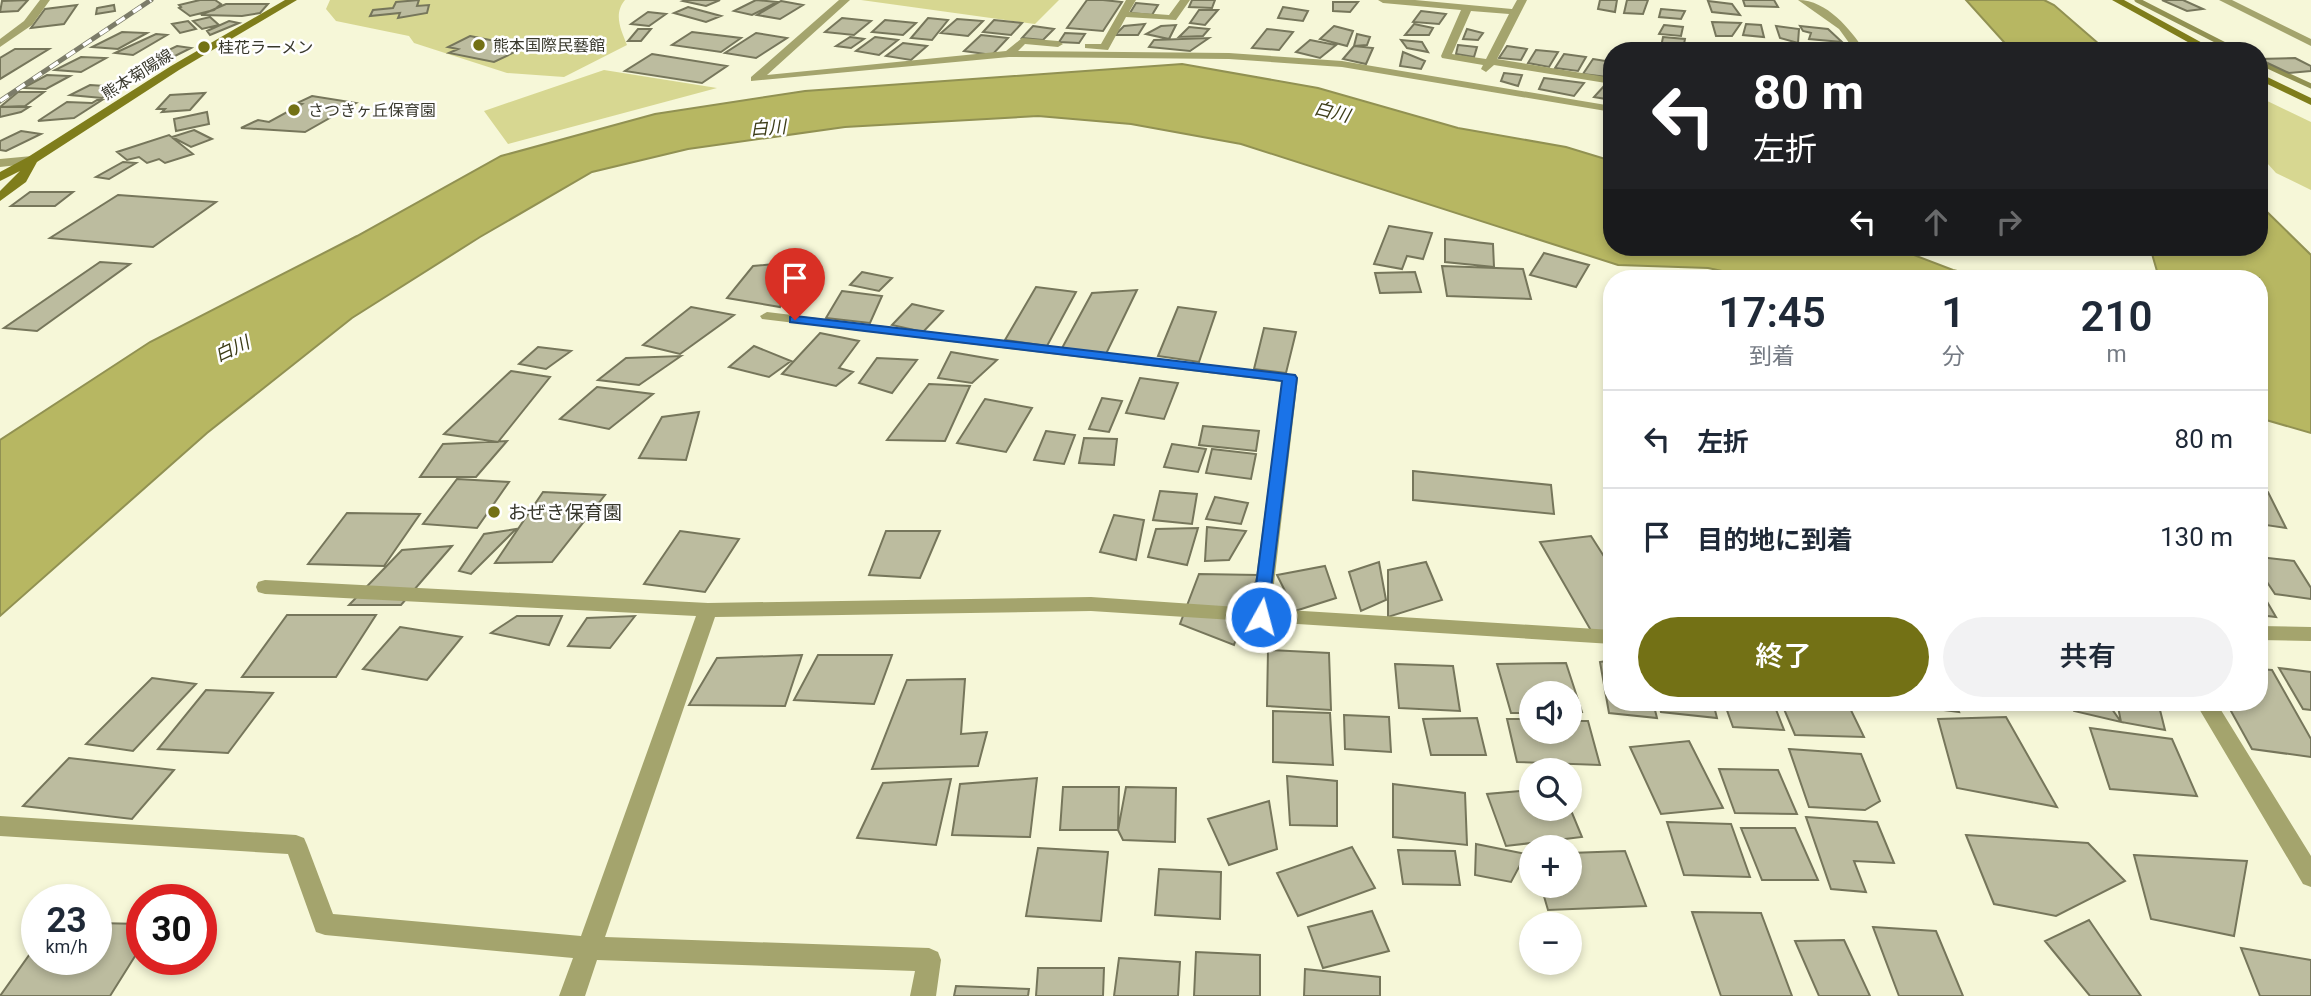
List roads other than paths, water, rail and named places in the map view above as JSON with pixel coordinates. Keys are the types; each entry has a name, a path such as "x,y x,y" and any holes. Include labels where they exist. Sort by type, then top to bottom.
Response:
{"main road":[{"name":"熊本菊陽線","path":"0,177 32,160 175,68 292,0"},
{"path":"2116,0 2195,42"},
{"path":"2268,80 2311,102"},
{"path":"0,197 23,179 32,160"}],"street":[{"path":"0,44 28,23 45,0"},
{"path":"845,0 755,79 1009,54 1228,55 1342,64 1603,107"},
{"path":"1009,54 1022,41 1104,48 1131,0"},
{"path":"1124,14 1172,18 1185,0"},
{"path":"1383,0 1515,12"},
{"path":"1478,86 1522,0"},
{"path":"1803,0 1843,27 1854,42"},
{"path":"2224,0 2311,43"},
{"path":"1467,8 1446,56 1603,80"},
{"path":"0,163 32,160"},
{"path":"767,316 1290,378 1261,617"},
{"path":"265,587 708,610 1091,604 1261,617 1603,636"},
{"path":"572,996 708,610"},
{"path":"2268,633 2311,634"},
{"path":"2210,711 2311,877"},
{"path":"0,827 296,845 325,924 589,948 929,960 923,996"}],"water":[{"path":"1966,0 2044,0 2054,5 2097,42 2004,42"},
{"name":"白川","path":"1182,64 1318,88 1458,128 1566,147 1603,158 1603,256 1916,256 1953,270 1717,270 1618,265 1241,144 1131,124 1038,116 845,127 688,149 592,172 480,237 352,318 207,433 0,616 0,440 150,342 357,236 501,156 655,114 805,91"},
{"path":"2268,213 2311,255 2311,433 2268,421 2268,270 2157,270 2153,256 2268,256"}],"waterway":[{"path":"2137,0 2219,42"},
{"path":"2268,66 2311,86"}],"railway":[{"path":"0,101 151,0"}],"place":[{"name":"熊本国際民藝館","path":"479,45"},
{"name":"桂花ラーメン","path":"204,47"},
{"name":"さつきヶ丘保育園","path":"294,110"},
{"name":"おぜき保育園","path":"494,512"}]}
